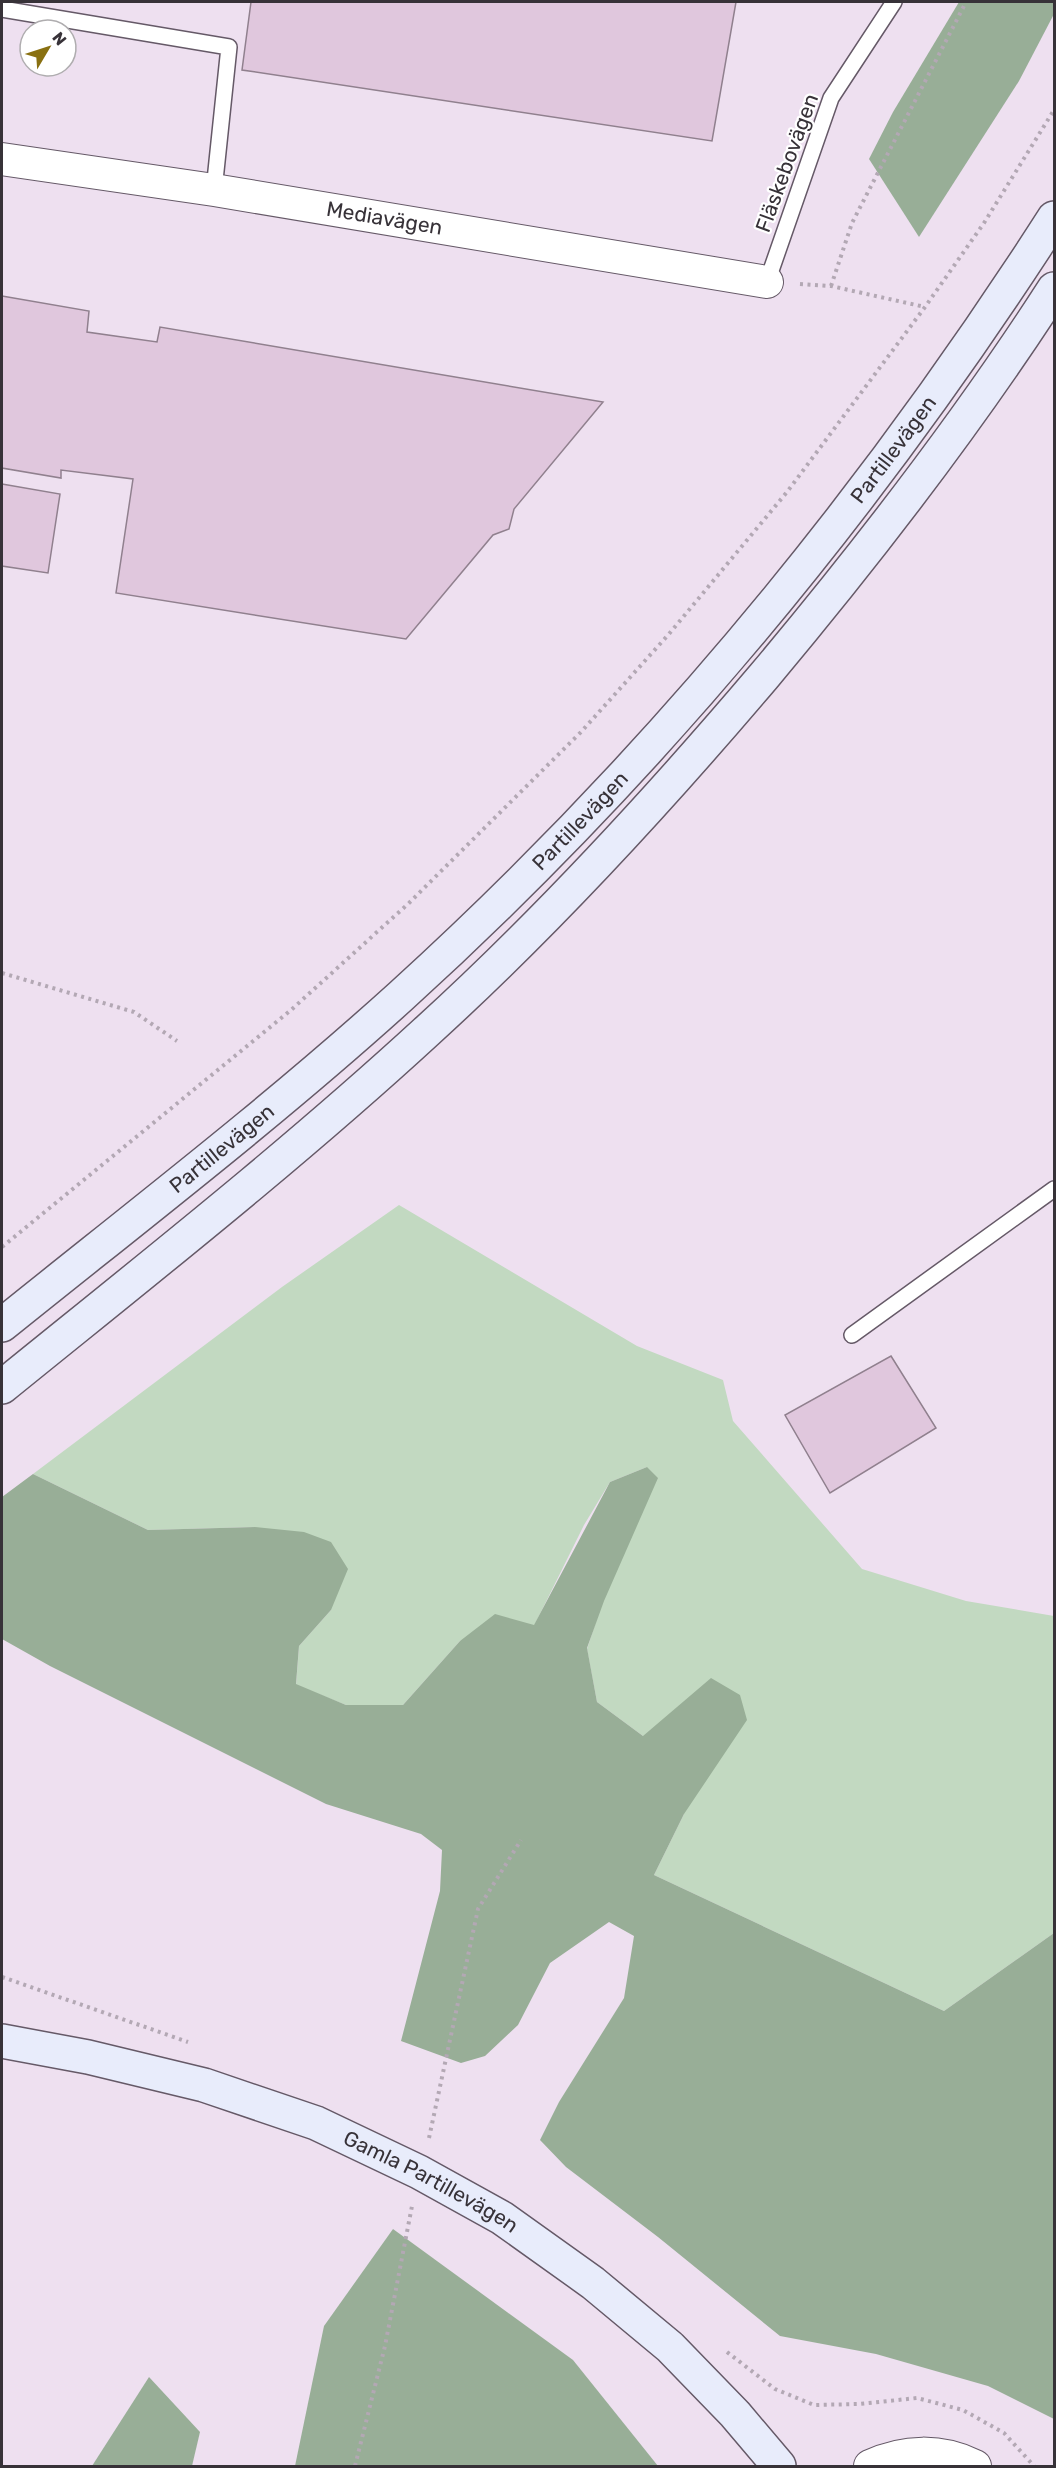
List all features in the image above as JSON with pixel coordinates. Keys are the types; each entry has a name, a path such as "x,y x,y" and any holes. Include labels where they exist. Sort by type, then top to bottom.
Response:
{"street":[{"name":"Mediavägen","path":"2,159 214,190 767,282"},
{"name":"Partillevägen","path":"2,1325 241,1132 391,1004 537,866 665,731 786,589 880,468 994,311 1054,218"},
{"name":"Partillevägen","path":"2,1387 276,1163 427,1032 569,894 697,755 816,614 910,493 1026,334 1054,289"},
{"name":"Gamla Partillevägen","path":"2,2041 88,2057 204,2085 316,2123 419,2172 502,2218 593,2283 670,2347 735,2414 779,2466"},
{"path":"870,2466 900,2455 928,2453 947,2456 975,2466"}],"lane":[{"name":"Fläskebovägen","path":"767,282 831,98 894,2"},
{"path":"2,9 229,47 214,190"},
{"path":"852,1335 1054,1189"}],"path":[{"path":"831,286 852,223 966,2"},
{"path":"2,1247 291,1010 409,903 581,732 669,634 787,492 926,307 984,223 1054,110"},
{"path":"767,282 831,286 926,307"},
{"path":"2,973 135,1012 177,1041"},
{"path":"355,2466 385,2346 419,2172 429,2138 478,1909 521,1840"}],"green space":[{"path":"959,2 1054,2 1054,14 1019,81 919,237 869,159 893,112"},
{"path":"399,1205 637,1346 723,1380 733,1421 862,1569 966,1601 1054,1616 1054,1933 944,2011 654,1875 684,1814 643,1736 597,1702 587,1649 647,1467 610,1482 584,1525 534,1626 460,1641 403,1705 346,1705 296,1685 299,1646 331,1610 255,1527 148,1530 33,1474 282,1287"},
{"path":"647,1467 658,1478 604,1601 587,1648 597,1702 643,1736 711,1678 740,1695 747,1720 684,1814 654,1875 944,2011 1054,1933 1054,2419 988,2386 876,2354 780,2336 658,2237 566,2167 540,2140 559,2102 624,1998 634,1936 609,1922 550,1963 518,2025 485,2056 461,2063 401,2041 440,1891 442,1850 421,1834 326,1804 50,1666 2,1639 2,1497 33,1474 148,1530 255,1527 304,1532 331,1542 348,1569 331,1610 299,1646 296,1684 346,1705 403,1705 460,1641 495,1614 534,1625 610,1482"},
{"path":"393,2229 573,2360 658,2466 295,2466 324,2326"},
{"path":"149,2377 200,2432 192,2466 92,2466"}],"building":[{"path":"251,2 736,2 712,141 242,70"},
{"path":"2,296 89,311 87,332 157,342 160,327 603,402 514,509 509,529 493,535 406,639 116,593 133,479 61,470 61,478 2,468"},
{"path":"2,484 60,494 48,573 2,566"},
{"path":"891,1356 936,1428 830,1493 785,1415"}]}
